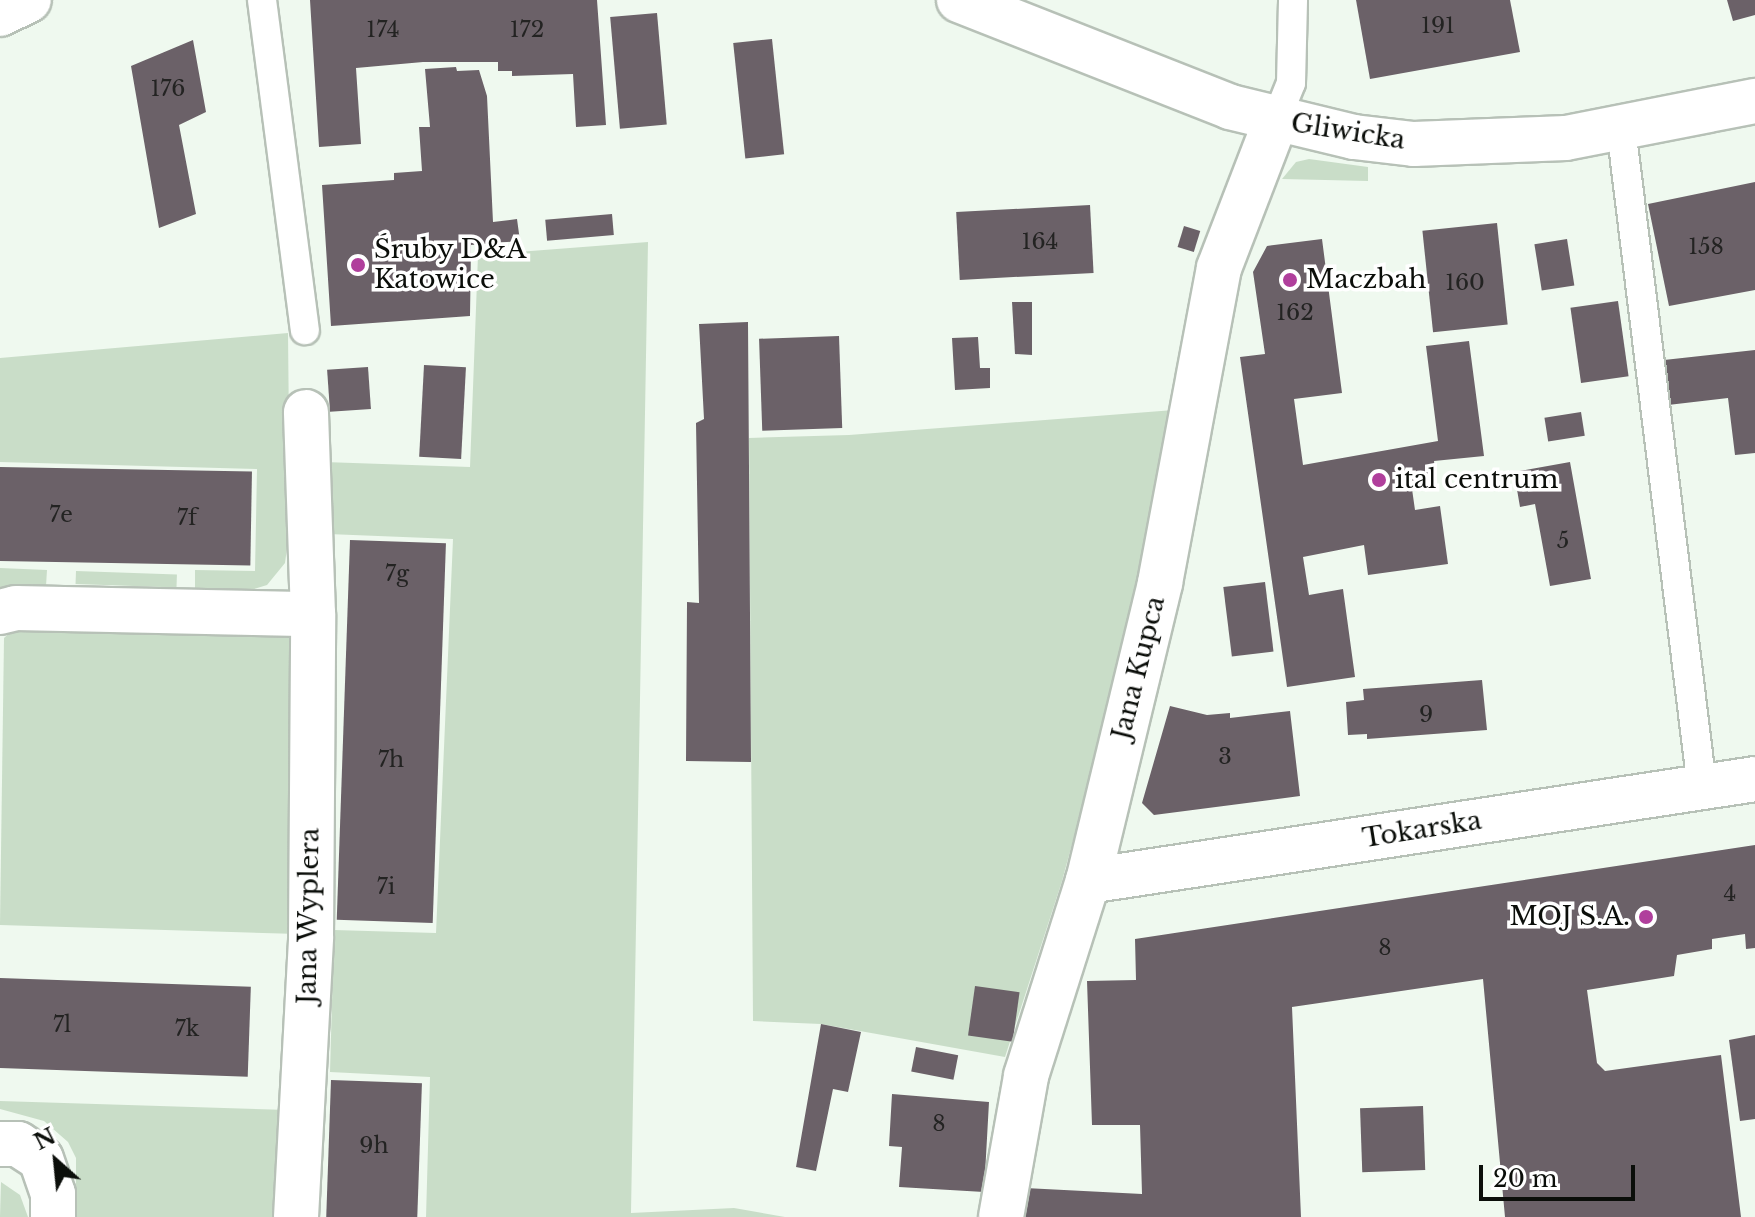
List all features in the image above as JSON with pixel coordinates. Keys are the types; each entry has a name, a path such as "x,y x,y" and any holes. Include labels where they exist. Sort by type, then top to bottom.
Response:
{"street":[{"path":"0,14 29,0"},
{"name":"Gliwicka","path":"959,0 1194,94 1276,120 1414,144 1490,144 1621,128 1755,101"},
{"name":"Jana Kupca","path":"1001,1217 1026,1076 1088,881 1160,583 1219,268 1276,120"},
{"name":"Jana Wyplera","path":"296,1217 311,936 313,614 306,412"},
{"path":"0,612 16,608 313,614"},
{"name":"Tokarska","path":"1088,881 1755,779"},
{"path":"0,1144 18,1144 41,1159 53,1194 53,1217"}],"lane":[{"path":"262,0 305,330"},
{"path":"1276,120 1291,83 1293,0"},
{"path":"1621,128 1702,787"}],"green space":[{"path":"1309,159 1368,167 1368,181 1282,179 1296,162"},
{"path":"648,242 631,1213 734,1208 785,1217 426,1217 430,1077 330,1072 334,930 436,933 453,539 328,534 324,462 470,467 478,255"},
{"path":"288,333 290,526 285,563 267,585 251,590 195,589 195,570 255,571 257,469 0,462 0,358"},
{"path":"1174,410 1134,616 1062,881 1005,1057 821,1024 753,1021 749,438 849,435"},
{"path":"0,568 47,570 46,586 0,587"},
{"path":"76,571 177,575 176,588 76,584"},
{"path":"298,626 298,934 0,925 4,638 15,628"},
{"path":"0,1101 288,1110 282,1217 76,1217 76,1158 68,1142 44,1121 0,1109"},
{"path":"1,1182 20,1195 28,1217 0,1217"}],"building":[{"path":"310,0 597,0 606,125 576,127 573,74 512,76 512,71 498,71 498,62 423,62 356,68 361,144 319,147"},
{"path":"1356,0 1510,0 1520,52 1370,79"},
{"path":"1727,0 1755,0 1755,15 1733,21"},
{"path":"657,13 667,125 620,129 610,17"},
{"path":"772,39 784,154 745,158 733,43"},
{"path":"193,40 206,112 179,125 196,214 159,228 131,66"},
{"path":"456,67 457,71 479,70 487,96 493,222 517,219 520,241 471,245 470,316 331,326 322,185 394,180 394,173 422,171 419,127 430,127 425,69"},
{"path":"1755,182 1755,290 1669,306 1648,204"},
{"path":"1090,205 1094,273 960,280 956,212"},
{"path":"612,214 614,235 547,241 545,220"},
{"path":"1497,223 1508,324 1433,332 1422,231"},
{"path":"1184,226 1200,231 1194,252 1178,247"},
{"path":"1322,239 1342,393 1294,399 1303,465 1438,441 1426,346 1469,341 1484,456 1434,461 1436,479 1411,482 1415,510 1440,506 1448,564 1368,575 1364,545 1303,557 1309,595 1343,589 1355,677 1287,687 1240,357 1265,354 1253,272 1267,246"},
{"path":"1567,239 1574,285 1542,291 1534,244"},
{"path":"1618,301 1629,376 1581,383 1570,308"},
{"path":"1012,302 1032,302 1032,355 1015,354"},
{"path":"748,322 751,762 686,761 687,602 699,603 696,423 704,419 699,324"},
{"path":"839,336 842,428 762,431 759,339"},
{"path":"978,337 980,368 990,368 990,388 955,390 952,338"},
{"path":"1755,350 1755,453 1735,455 1728,398 1668,405 1664,360"},
{"path":"424,365 466,367 461,459 419,457"},
{"path":"368,367 371,409 330,412 327,370"},
{"path":"1581,412 1585,436 1548,441 1544,418"},
{"path":"1570,462 1591,579 1550,586 1535,504 1520,507 1514,472"},
{"path":"0,467 252,471 250,565 0,561"},
{"path":"350,540 446,543 433,923 337,920"},
{"path":"1265,582 1274,651 1232,657 1223,587"},
{"path":"1482,680 1487,730 1367,739 1367,734 1348,735 1346,702 1364,700 1363,689"},
{"path":"1170,706 1207,715 1230,713 1230,718 1290,711 1300,796 1154,815 1142,803"},
{"path":"1755,845 1755,948 1746,949 1745,934 1712,939 1712,949 1677,955 1674,976 1587,990 1597,1063 1605,1071 1721,1055 1741,1217 1505,1217 1483,979 1292,1007 1301,1217 1024,1217 1025,1188 1142,1194 1140,1125 1092,1125 1087,981 1136,980 1135,939"},
{"path":"0,978 251,987 248,1077 0,1068"},
{"path":"975,986 1020,992 1013,1042 968,1036"},
{"path":"821,1024 861,1032 848,1092 833,1089 816,1171 796,1167"},
{"path":"1755,1035 1755,1119 1740,1121 1729,1040"},
{"path":"916,1047 958,1055 953,1080 911,1072"},
{"path":"331,1080 422,1083 417,1217 326,1217"},
{"path":"892,1094 989,1102 984,1192 899,1187 902,1147 889,1146"},
{"path":"1423,1106 1425,1170 1362,1172 1360,1108"}],"place":[{"name":"Śruby D&A Katowice","path":"358,265"},
{"name":"Maczbah","path":"1290,280"},
{"name":"ital centrum","path":"1379,480"},
{"name":"MOJ S.A.","path":"1646,917"}]}
